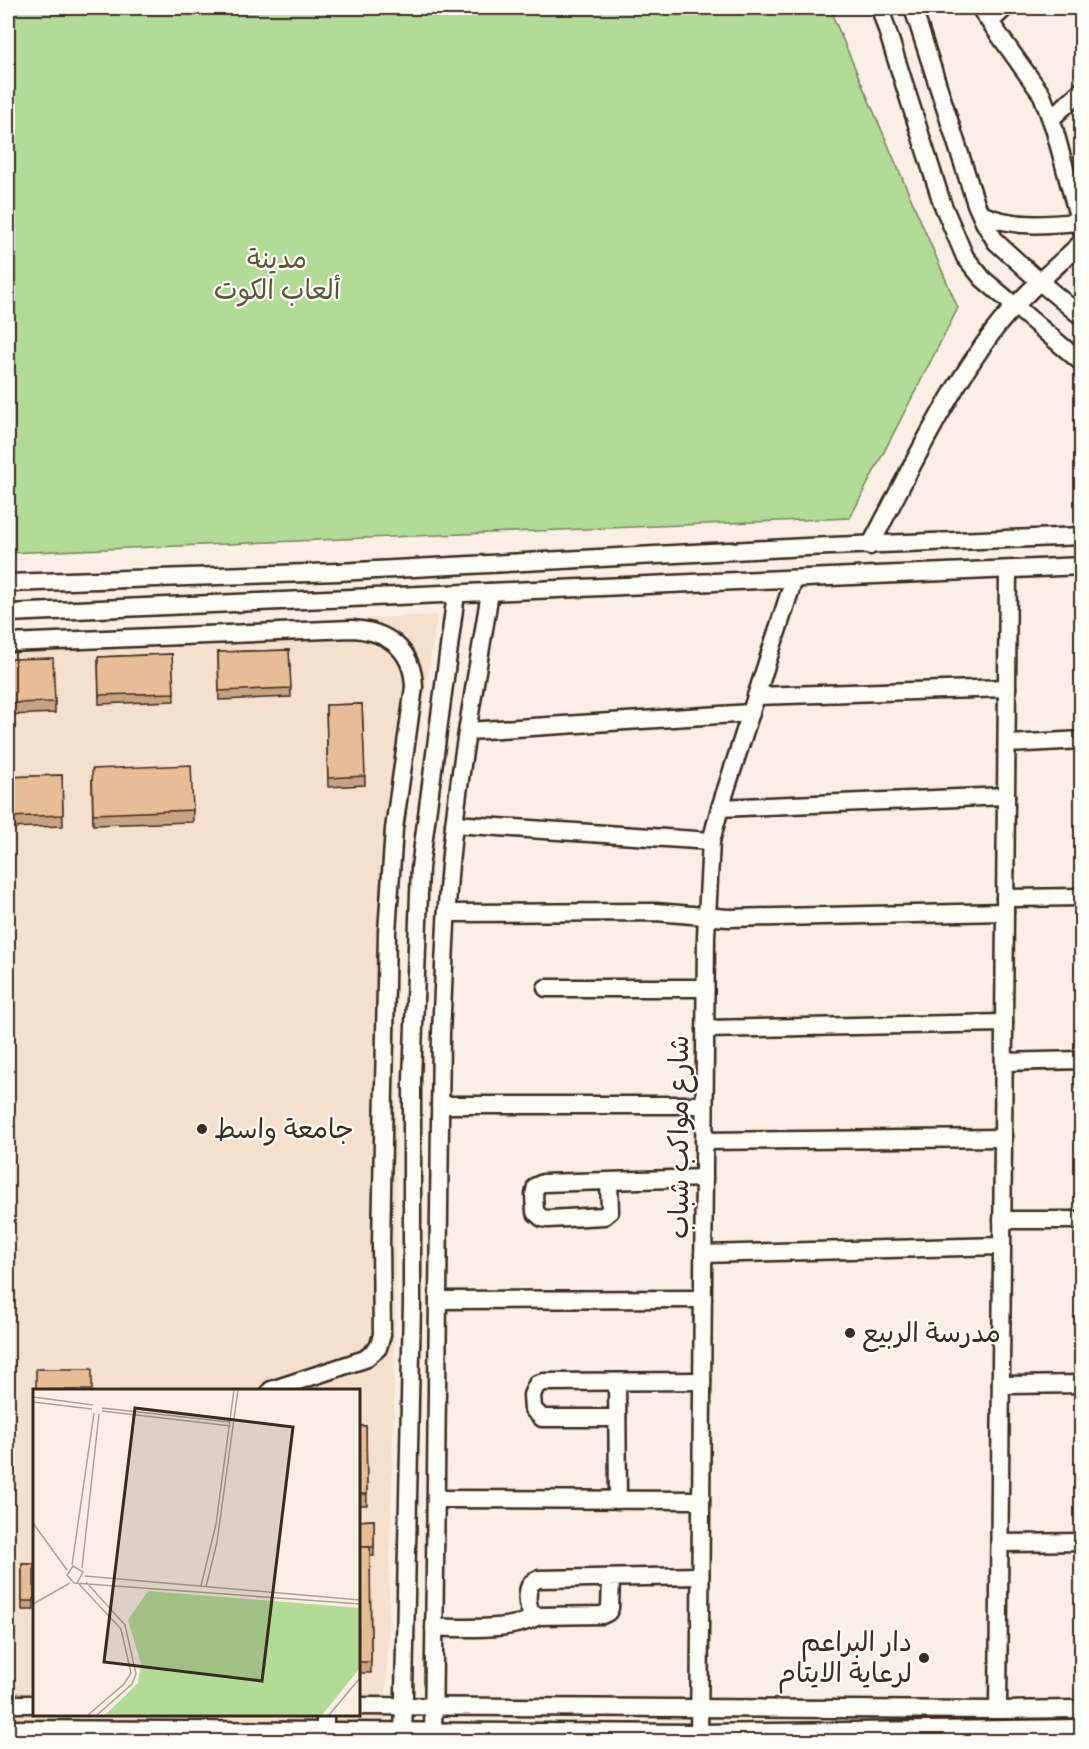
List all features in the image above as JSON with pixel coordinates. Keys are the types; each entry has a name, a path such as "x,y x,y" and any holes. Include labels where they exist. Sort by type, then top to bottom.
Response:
{"street":[{"path":"880,8 942,203 956,239 973,269 1014,307 1082,363"},
{"path":"913,8 981,214 996,242 1082,317"},
{"path":"980,8 1042,95 1051,119 1080,226 1019,225 997,221 981,214"},
{"path":"990,22 1005,8"},
{"path":"1051,119 1082,90"},
{"path":"870,546 962,378 996,328 1014,307 1082,242"},
{"path":"8,583 338,572 806,547 1082,536"},
{"path":"8,613 1082,566"},
{"path":"998,1710 1008,570"},
{"name":"شارع مواكب شباب","path":"699,1737 705,988 711,841 794,579"},
{"path":"433,1736 441,1033 454,824 490,592"},
{"path":"403,1736 412,1303 412,1079 420,868 456,594"},
{"path":"8,643 366,630 392,641 399,647 413,669 414,687 391,858 387,932 381,1197 382,1335 378,1348 366,1359 274,1389"},
{"path":"756,696 1007,688"},
{"path":"468,731 751,713"},
{"path":"1007,744 1082,740"},
{"path":"720,808 1006,796"},
{"path":"454,824 711,841"},
{"path":"447,913 656,912 728,918 1005,905 1082,897"},
{"path":"546,988 705,988"},
{"path":"705,1029 1004,1023"},
{"path":"1004,1062 1082,1060"},
{"path":"440,1105 704,1105"},
{"path":"704,1141 1003,1138"},
{"path":"609,1181 610,1211 604,1216 548,1219 542,1218 535,1212 534,1194 536,1186 540,1184 609,1181 704,1178"},
{"path":"1002,1220 1082,1220"},
{"path":"703,1254 1002,1246"},
{"path":"438,1300 703,1299"},
{"path":"617,1419 546,1419 535,1413 532,1395 535,1387 541,1383 702,1381"},
{"path":"617,1382 618,1500"},
{"path":"1001,1385 1082,1384"},
{"path":"435,1499 701,1500"},
{"path":"1000,1543 1082,1542"},
{"path":"611,1578 610,1608 605,1614 538,1616 531,1613 528,1605 530,1585 535,1580 611,1578 700,1576"},
{"path":"434,1628 515,1625 538,1616"},
{"path":"8,1704 33,1704"},
{"path":"360,1706 998,1710 1082,1708"},
{"path":"8,1729 325,1723 403,1736 699,1737 1082,1728"}],"shaded area":[{"name":"جامعة واسط","path":"437,615 398,868 394,1398 385,1741 8,1741 8,636"}],"green space":[{"name":"مدينة ألعاب الكوت","path":"8,8 834,8 834,19 958,308 850,518 8,553"}],"building":[{"path":"289,650 291,688 219,691 218,652"},
{"path":"172,654 174,693 99,695 98,657"},
{"path":"53,658 55,702 8,703 8,659"},
{"path":"362,704 365,776 328,778 326,705"},
{"path":"191,765 193,810 93,814 92,769"},
{"path":"62,775 63,815 8,817 8,777"},
{"path":"36,1369 92,1369 92,1389 36,1389"},
{"path":"360,1426 366,1426 367,1494 360,1494"},
{"path":"374,1520 374,1547 360,1547 360,1521"},
{"path":"360,1547 370,1547 371,1662 360,1662"},
{"path":"22,1564 33,1564 33,1601 22,1601"}],"place":[{"name":"جامعة واسط","path":"202,1129"},
{"name":"مدرسة الربيع","path":"850,1333"},
{"name":"دار البراعم لرعاية الايتام","path":"924,1658"}]}
